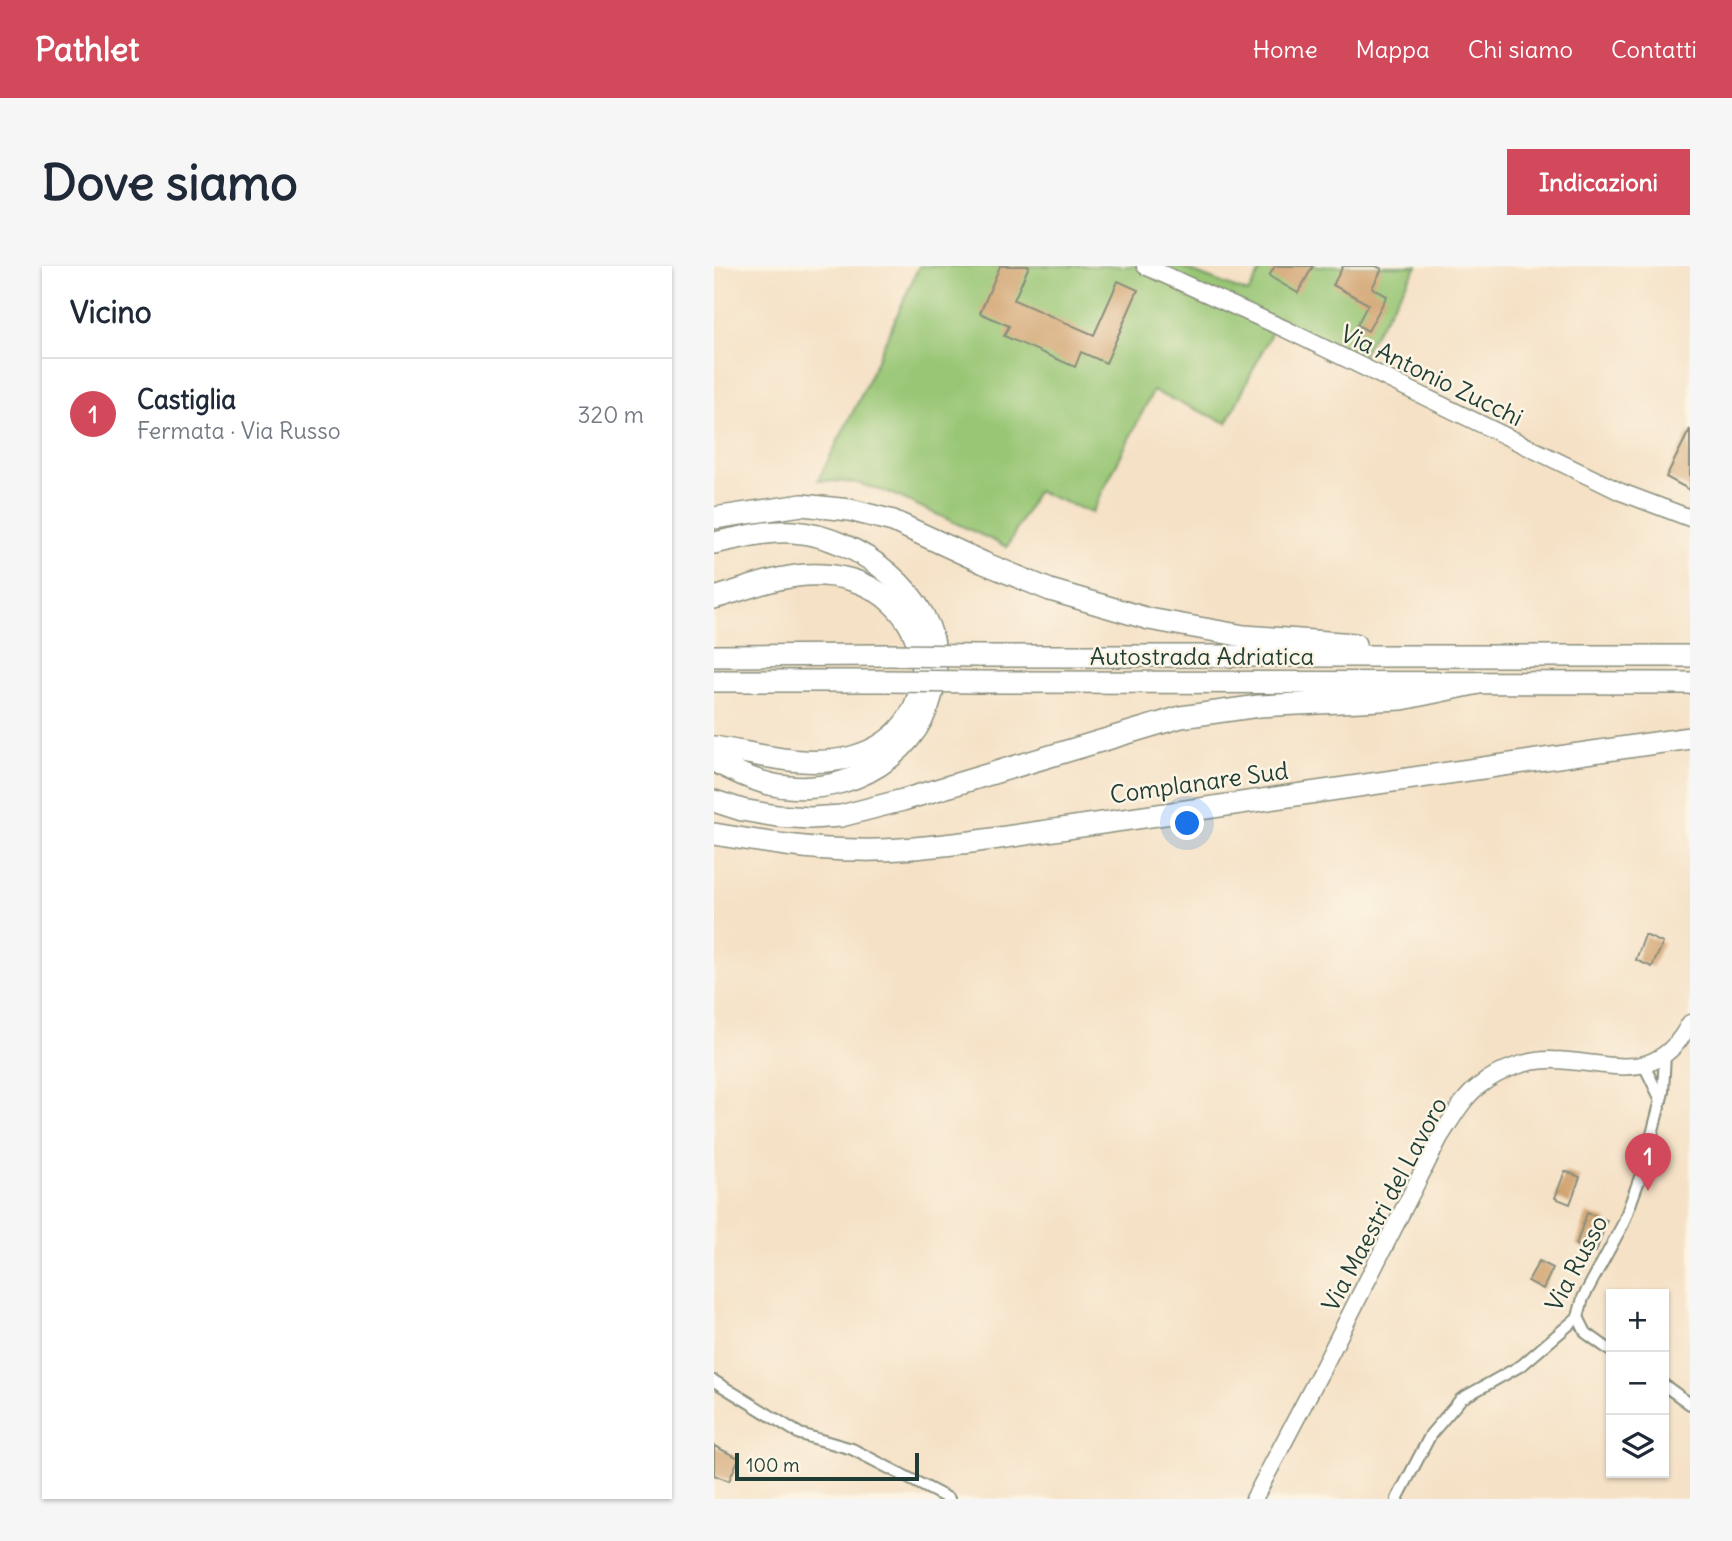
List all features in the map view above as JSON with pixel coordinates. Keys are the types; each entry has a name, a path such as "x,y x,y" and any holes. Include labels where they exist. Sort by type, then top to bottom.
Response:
{"highway":[{"path":"714,518 802,505 850,510 893,521 1050,590 1149,619 1244,636 1347,642 1397,656"},
{"path":"714,543 777,532 793,532 813,535 852,548 888,572 912,600 928,626 935,652 932,697 914,734 892,758 877,769 824,786 789,788 756,780 714,761"},
{"path":"714,598 769,582 807,575 833,576 857,581 888,597 901,610 915,636 922,665 918,695 905,721 894,734 867,752 845,759 821,762 788,760 714,747"},
{"name":"Autostrada Adriatica","path":"714,656 1690,656"},
{"name":"Autostrada Adriatica","path":"714,681 1690,684"},
{"path":"714,801 741,810 777,816 841,816 894,803 1181,717 1259,706 1402,699 1479,683"},
{"name":"Complanare Sud","path":"714,834 808,847 859,850 971,842 1690,738"}],"street":[{"name":"Via Antonio Zucchi","path":"1153,267 1621,492 1690,518"},
{"path":"1661,1102 1644,1065 1664,1054 1682,1037 1690,1023"},
{"name":"Via Russo","path":"1397,1499 1431,1434 1461,1399 1522,1365 1578,1317 1583,1298 1631,1205 1661,1102 1665,1080 1664,1054"},
{"name":"Via Maestri del Lavoro","path":"1254,1499 1328,1360 1440,1137 1462,1102 1478,1086 1496,1075 1535,1061 1553,1060 1606,1067 1644,1065"},
{"path":"1578,1317 1586,1333 1606,1347"},
{"path":"714,1381 800,1434 852,1449 948,1499"},
{"path":"1669,1389 1690,1404"}],"green space":[{"path":"919,266 1178,266 1248,293 1263,266 1417,266 1366,348 1358,367 1273,329 1227,423 1153,391 1092,513 1037,491 1007,547 893,494 857,483 818,480 860,398"}],"building":[{"path":"1000,266 1029,266 1014,300 1094,335 1118,281 1138,290 1106,363 1081,352 1075,367 1004,336 1009,326 980,313"},
{"path":"1275,266 1313,266 1298,293 1269,276"},
{"path":"1343,266 1376,266 1382,269 1372,288 1387,296 1368,331 1357,325 1368,304 1333,285"},
{"path":"1690,429 1690,490 1666,477"},
{"path":"1645,935 1663,943 1652,967 1636,960"},
{"path":"1565,1171 1580,1177 1570,1204 1555,1198"},
{"path":"1587,1213 1607,1220 1596,1252 1576,1245"},
{"path":"1539,1261 1553,1268 1543,1289 1528,1281"},
{"path":"714,1446 739,1458 729,1481 714,1475"}],"place":[{"name":"Castiglia","path":"1648,1191"}]}
